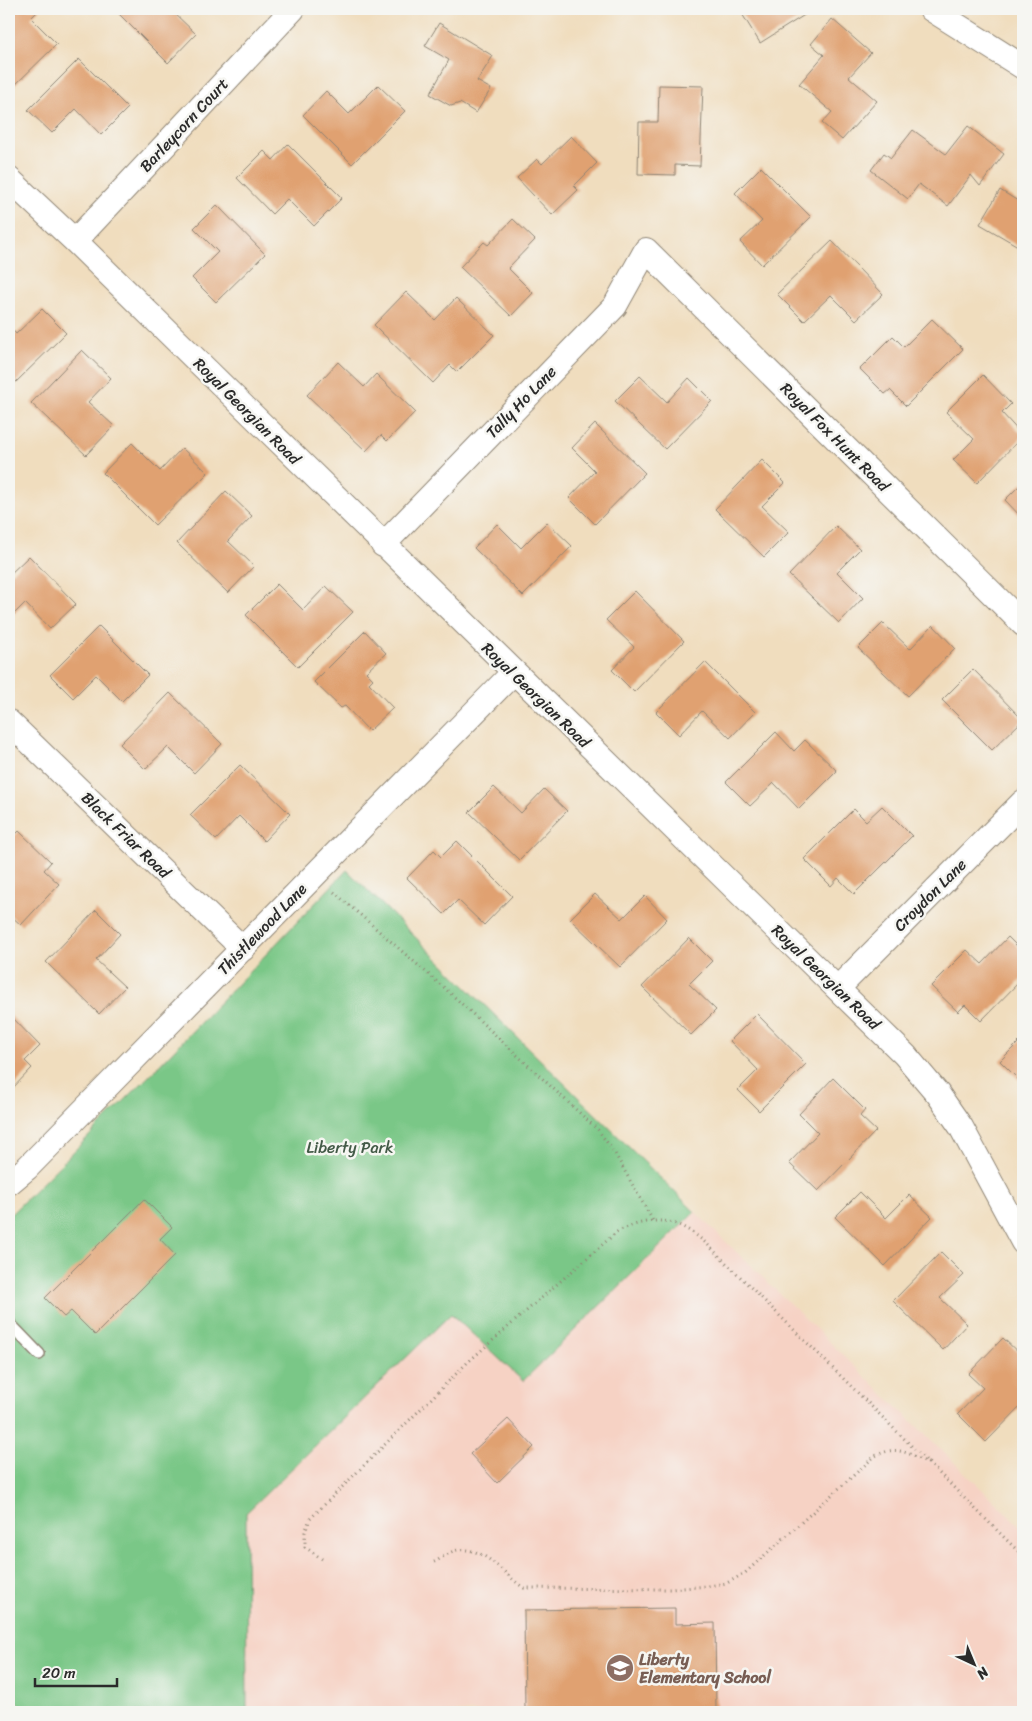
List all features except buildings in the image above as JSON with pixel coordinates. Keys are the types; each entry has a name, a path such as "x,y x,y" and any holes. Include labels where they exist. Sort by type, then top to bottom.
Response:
{"street":[{"name":"Barleycorn Court","path":"75,241 293,9"},
{"path":"931,9 1023,67"},
{"name":"Royal Georgian Road","path":"9,179 75,241 382,545 838,988 904,1055 938,1094 961,1127 1023,1242"},
{"name":"Tally Ho Lane","path":"382,545 615,306 646,250"},
{"name":"Royal Fox Hunt Road","path":"646,250 1023,624"},
{"name":"Thistlewood Lane","path":"9,1183 34,1160 513,672"},
{"name":"Black Friar Road","path":"9,722 242,948"},
{"name":"Croydon Lane","path":"838,988 1023,802"}],"lane":[{"path":"9,1323 38,1354"}],"path":[{"path":"315,874 450,993 598,1130 614,1152 653,1221"},
{"path":"322,1559 305,1548 305,1532 310,1519 468,1362 618,1231 639,1222 653,1221 676,1222 691,1230 1023,1556"},
{"path":"434,1562 457,1550 482,1553 511,1580 524,1588 670,1589 727,1583 746,1573 875,1456 888,1449 900,1450 933,1466"}],"shaded area":[{"path":"695,1212 1023,1529 1023,1712 247,1712 246,1514 451,1314 523,1381"}],"green space":[{"name":"Liberty Park","path":"347,870 695,1212 523,1381 451,1314 246,1513 247,1712 28,1712 9,1693 9,1216 152,1073"}],"place":[{"name":"Liberty Elementary School","path":"620,1668"}]}
